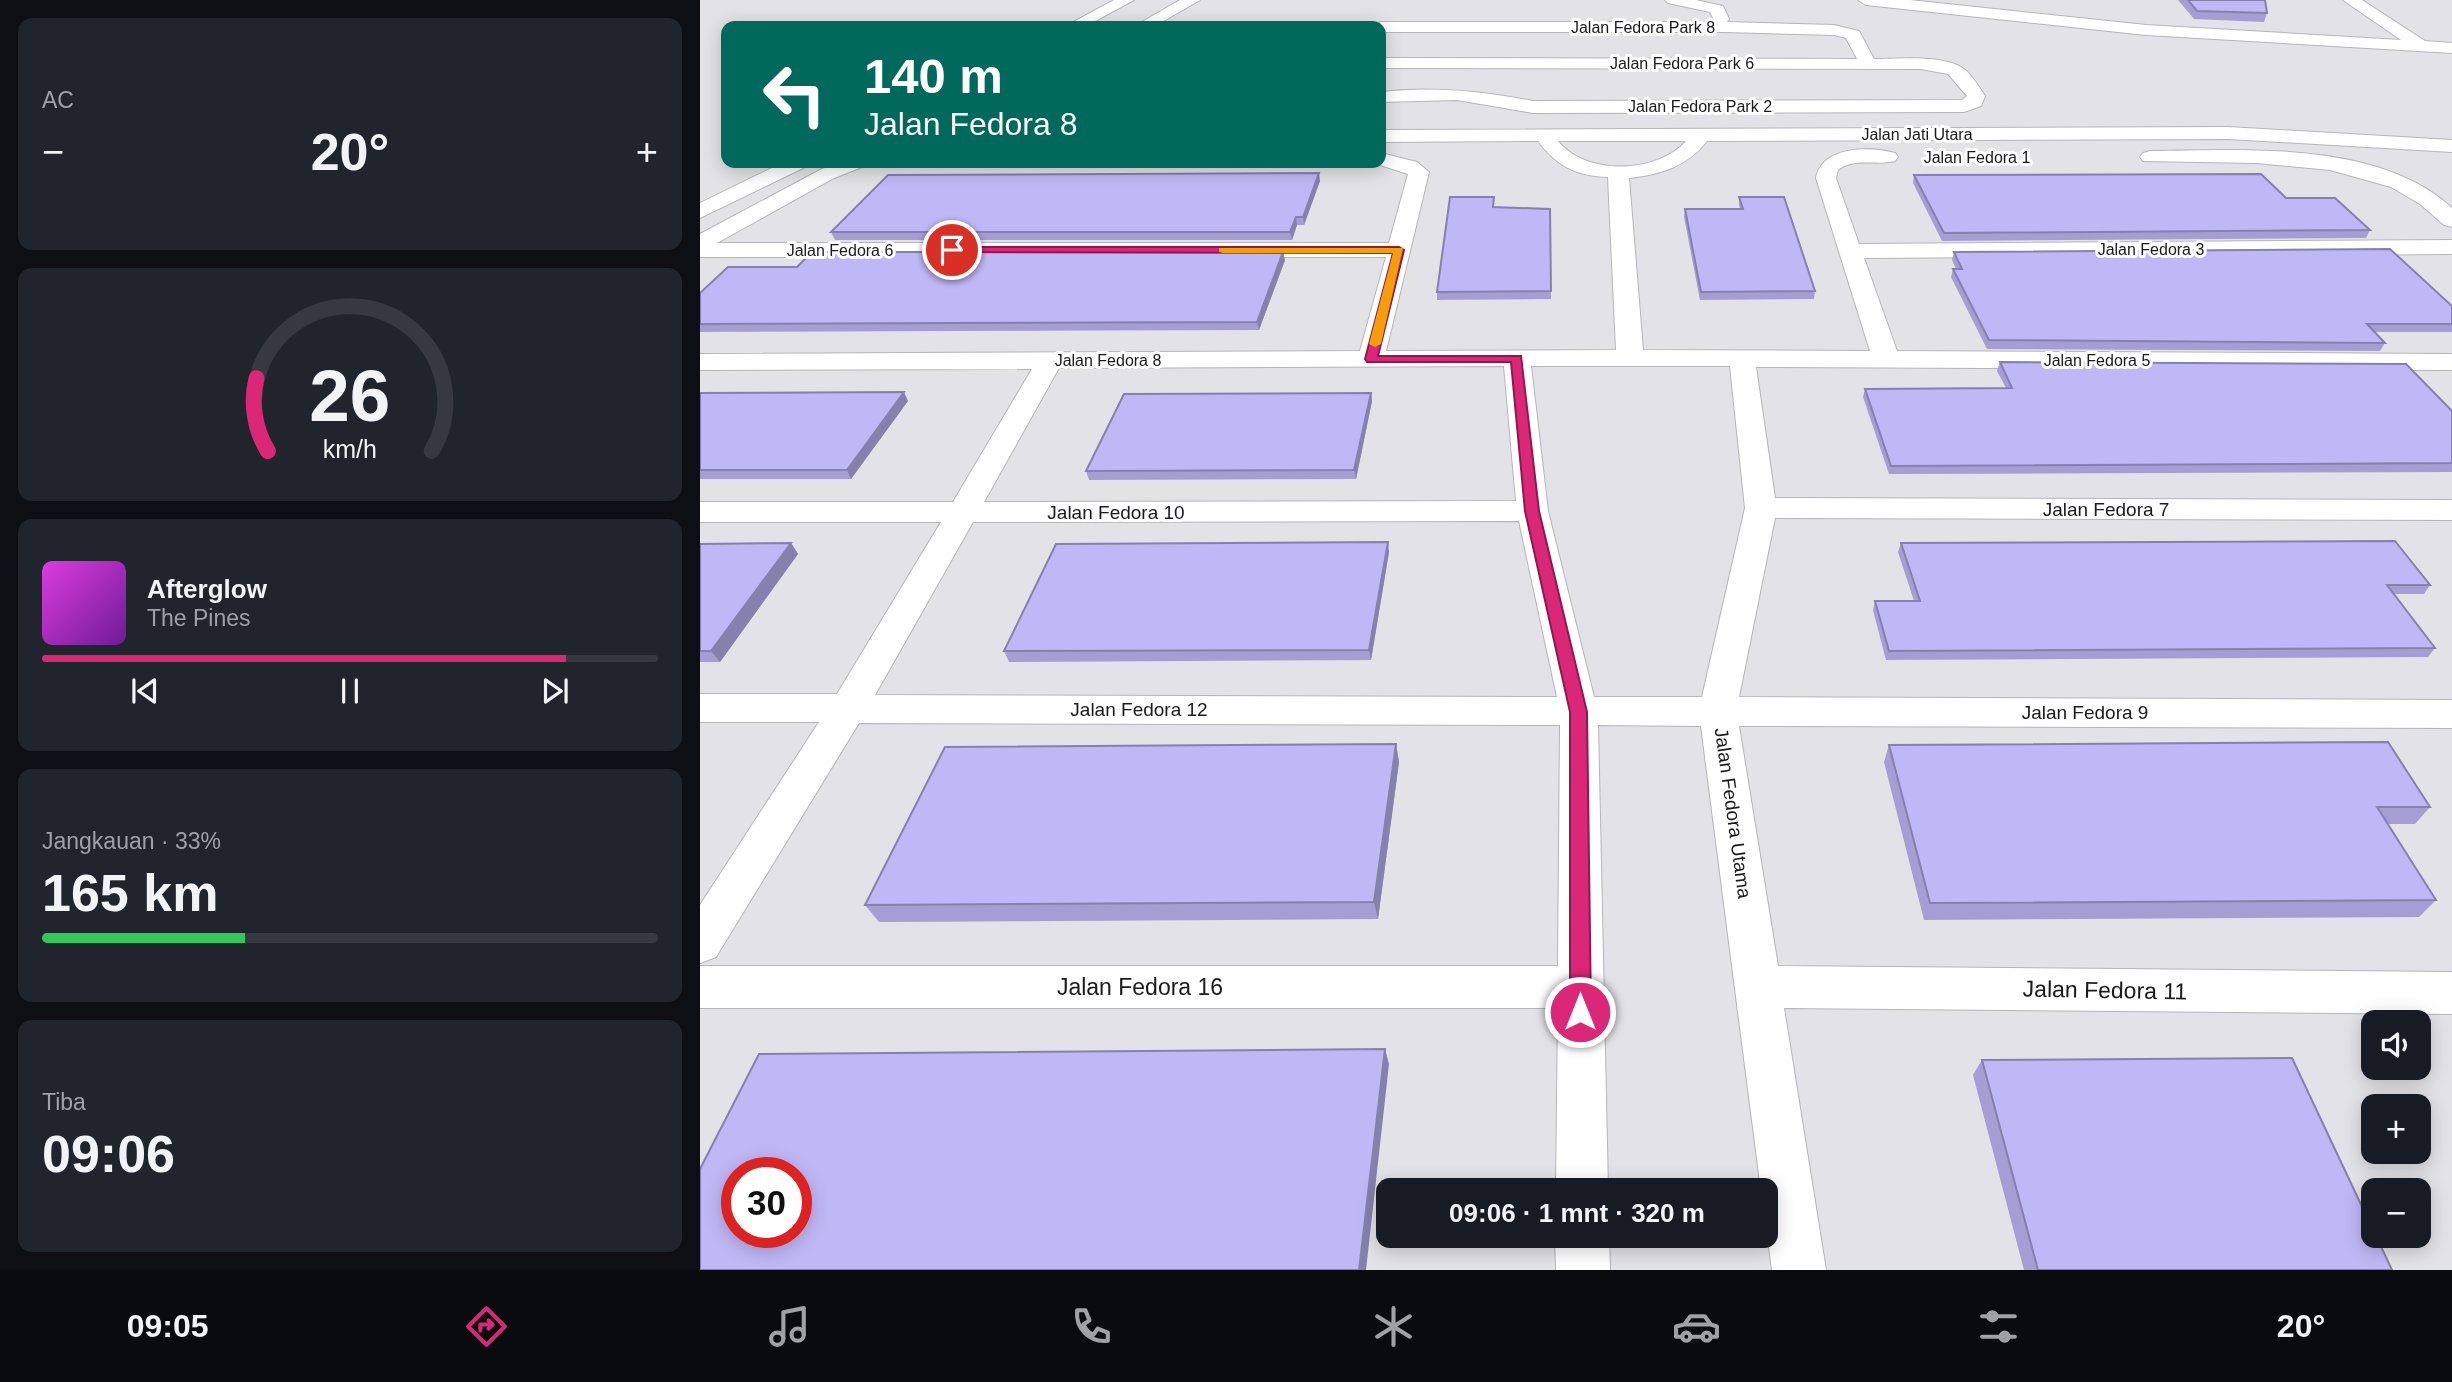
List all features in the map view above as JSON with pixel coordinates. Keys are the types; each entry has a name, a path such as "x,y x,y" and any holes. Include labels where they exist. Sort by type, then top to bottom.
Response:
{"street":[{"path":"1084,21 1126,0"},
{"path":"1152,21 1192,0"},
{"path":"1673,0 1717,9 1724,27"},
{"path":"1866,0 2112,27 2239,37 2452,48"},
{"path":"2351,0 2452,66"},
{"path":"2106,9 2112,27"},
{"name":"Jalan Fedora Park 8","path":"1386,26 1834,30 1853,35 1868,62"},
{"path":"1429,136 1452,27"},
{"name":"Jalan Fedora Park 6","path":"1386,63 1921,64 1950,67 1961,73 1976,96 1974,102 1964,106"},
{"name":"Jalan Fedora Park 2","path":"1386,97 1438,92 1491,97 1533,107 1964,106"},
{"name":"Jalan Jati Utara","path":"1386,136 2228,133 2452,146"},
{"path":"1543,135 1559,156 1570,162 1588,168 1618,171 1673,163 1695,147 1702,135"},
{"name":"Jalan Fedora 1","path":"1886,359 1825,169 1829,163 1844,158 1914,157"},
{"path":"2131,157 2267,157 2332,164 2388,180 2428,199 2452,220"},
{"path":"1371,359 1419,172 1410,166 1386,160"},
{"path":"700,211 788,168"},
{"path":"700,243 842,168"},
{"path":"1618,171 1630,358"},
{"name":"Jalan Fedora 3","path":"1850,251 2452,247"},
{"name":"Jalan Fedora 6","path":"700,250 1399,250"},
{"name":"Jalan Fedora 5","path":"1630,358 2452,362"},
{"name":"Jalan Fedora 8","path":"700,362 1630,358"},
{"name":"Jalan Fedora Utama","path":"1742,358 1761,508 1718,711 1799,1270"},
{"path":"1517,359 1532,511 1579,712 1582,1178"},
{"path":"700,943 849,707 1050,361"},
{"name":"Jalan Fedora 7","path":"1761,508 2452,510"},
{"name":"Jalan Fedora 10","path":"700,512 1532,511"},
{"name":"Jalan Fedora 12","path":"700,708 1718,711"},
{"name":"Jalan Fedora 9","path":"1718,711 2452,714"},
{"name":"Jalan Fedora 16","path":"700,987 1580,987"},
{"name":"Jalan Fedora 11","path":"1758,987 2452,993"},
{"path":"1582,1248 1583,1270"}],"building":[{"path":"2188,0 2265,0 2267,13 2197,11"},
{"path":"1319,173 1303,217 1296,217 1290,232 831,232 888,175"},
{"path":"2261,174 2286,198 2335,198 2370,230 1944,233 1914,175"},
{"path":"1450,197 1494,197 1493,207 1550,209 1551,291 1437,292"},
{"path":"1739,197 1784,197 1815,291 1701,292 1685,209 1743,209"},
{"path":"2390,249 2452,306 2452,324 2367,324 2385,343 1989,340 1953,269 1962,269 1954,252"},
{"path":"812,252 1283,252 1257,322 700,324 700,293 728,267 797,267"},
{"path":"2000,362 2406,364 2452,411 2452,463 1891,466 1865,389 2012,388"},
{"path":"904,392 847,470 700,470 700,393"},
{"path":"1371,393 1354,470 1086,471 1124,394"},
{"path":"2395,541 2430,585 2387,585 2435,648 1889,651 1875,601 1920,601 1901,543"},
{"path":"1388,542 1369,650 1004,651 1056,544"},
{"path":"791,543 711,651 700,651 700,544"},
{"path":"2388,742 2430,807 2377,807 2436,900 1930,903 1889,745"},
{"path":"1396,744 1374,902 865,905 945,747"},
{"path":"1385,1049 1359,1270 700,1270 700,1169 759,1054"},
{"path":"2292,1058 2361,1205 2361,1248 2382,1248 2392,1270 2038,1270 1982,1060"}],"slow traffic":[{"path":"1223,250 1399,250 1375,344"}],"route":[{"path":"952,250 1399,250 1371,359 1517,359 1532,511 1579,712 1580,1012"}]}
